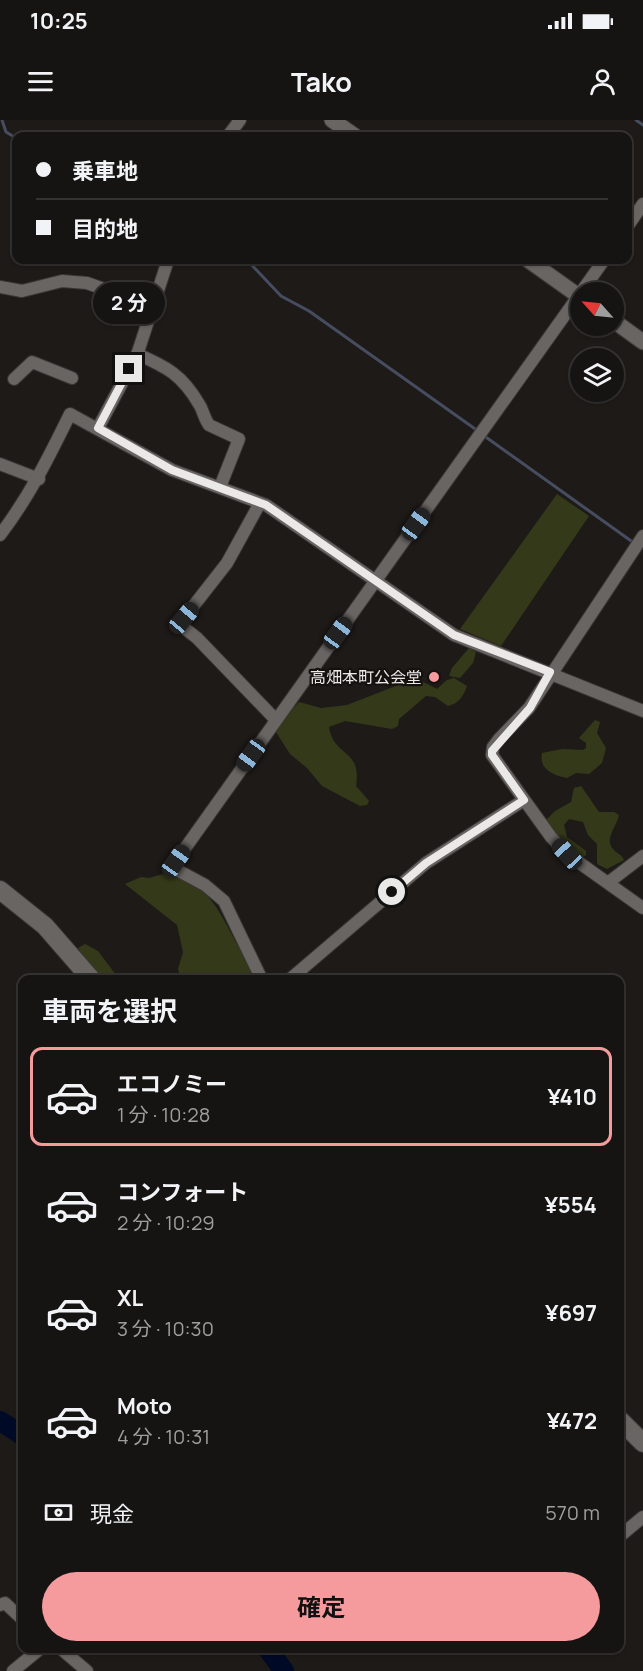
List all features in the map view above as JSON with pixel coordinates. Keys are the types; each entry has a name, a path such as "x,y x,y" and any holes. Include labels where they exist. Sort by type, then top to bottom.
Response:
{"main road":[{"path":"0,890 45,926 89,975"},
{"path":"624,1424 643,1443"}],"street":[{"path":"332,120 350,132"},
{"path":"632,220 643,204"},
{"path":"98,428 137,354 167,264"},
{"path":"534,264 570,290"},
{"path":"589,282 601,264"},
{"path":"0,287 22,291 62,280 87,283 154,307"},
{"path":"260,975 224,902 199,881 177,870 176,861 570,309"},
{"path":"624,328 643,342"},
{"path":"137,354 168,367 180,377 201,406 209,425 240,439 220,487"},
{"path":"14,379 32,362 72,378"},
{"path":"0,535 39,479 70,414 156,463 260,503 454,635 643,711"},
{"path":"0,464 39,479"},
{"path":"260,503 227,563 184,618 183,627 197,638 276,720"},
{"path":"643,536 550,672 530,708 492,751 492,755 524,800 567,854 643,908"},
{"path":"295,975 426,863 524,800"},
{"path":"609,882 643,856"},
{"path":"624,1533 643,1517"},
{"path":"0,1605 4,1603 8,1605 18,1615"},
{"path":"13,1671 35,1653"},
{"path":"66,1653 87,1671"}],"green space":[{"path":"557,494 589,516 501,646 460,629"},
{"path":"469,648 476,652 473,663 460,678 449,676 452,668"},
{"path":"454,678 467,686 458,701 448,706 435,697 426,696 399,719 398,726 392,729 345,721 329,727 336,744 355,765 356,786 369,801 367,805 360,806 322,786 307,768 290,754 276,732 278,724 299,702 321,708 347,705 406,682 421,681 437,689 447,680"},
{"path":"595,720 600,722 597,733 606,748 602,763 589,774 576,773 567,778 548,771 543,764 542,753 562,749 583,750 586,748 586,743 579,738"},
{"path":"581,786 599,812 614,812 619,815 610,841 613,849 624,860 607,869 597,864 597,844 588,835 583,822 569,819 564,825 567,837 586,851 586,855 580,860 571,855 545,821 555,811 571,802 574,788"},
{"path":"170,872 184,878 204,892 219,911 252,975 180,975 178,969 183,952 177,925 125,884 141,877 149,878"},
{"path":"85,944 98,951 116,975 98,975 86,962 78,948"}],"waterway":[{"path":"2,120 6,132 12,136"},
{"path":"636,120 643,125"},
{"path":"251,264 281,296 309,311 478,431"},
{"path":"483,435 634,543"},
{"path":"0,1421 18,1432"},
{"path":"271,1653 284,1671"}],"place":[{"name":"高畑本町公会堂","path":"434,677"}],"route":[{"path":"129,369 98,428 148,459 172,470 266,505 454,635 550,672 530,708 499,739 492,751 492,755 524,800 426,863 392,892"}]}
